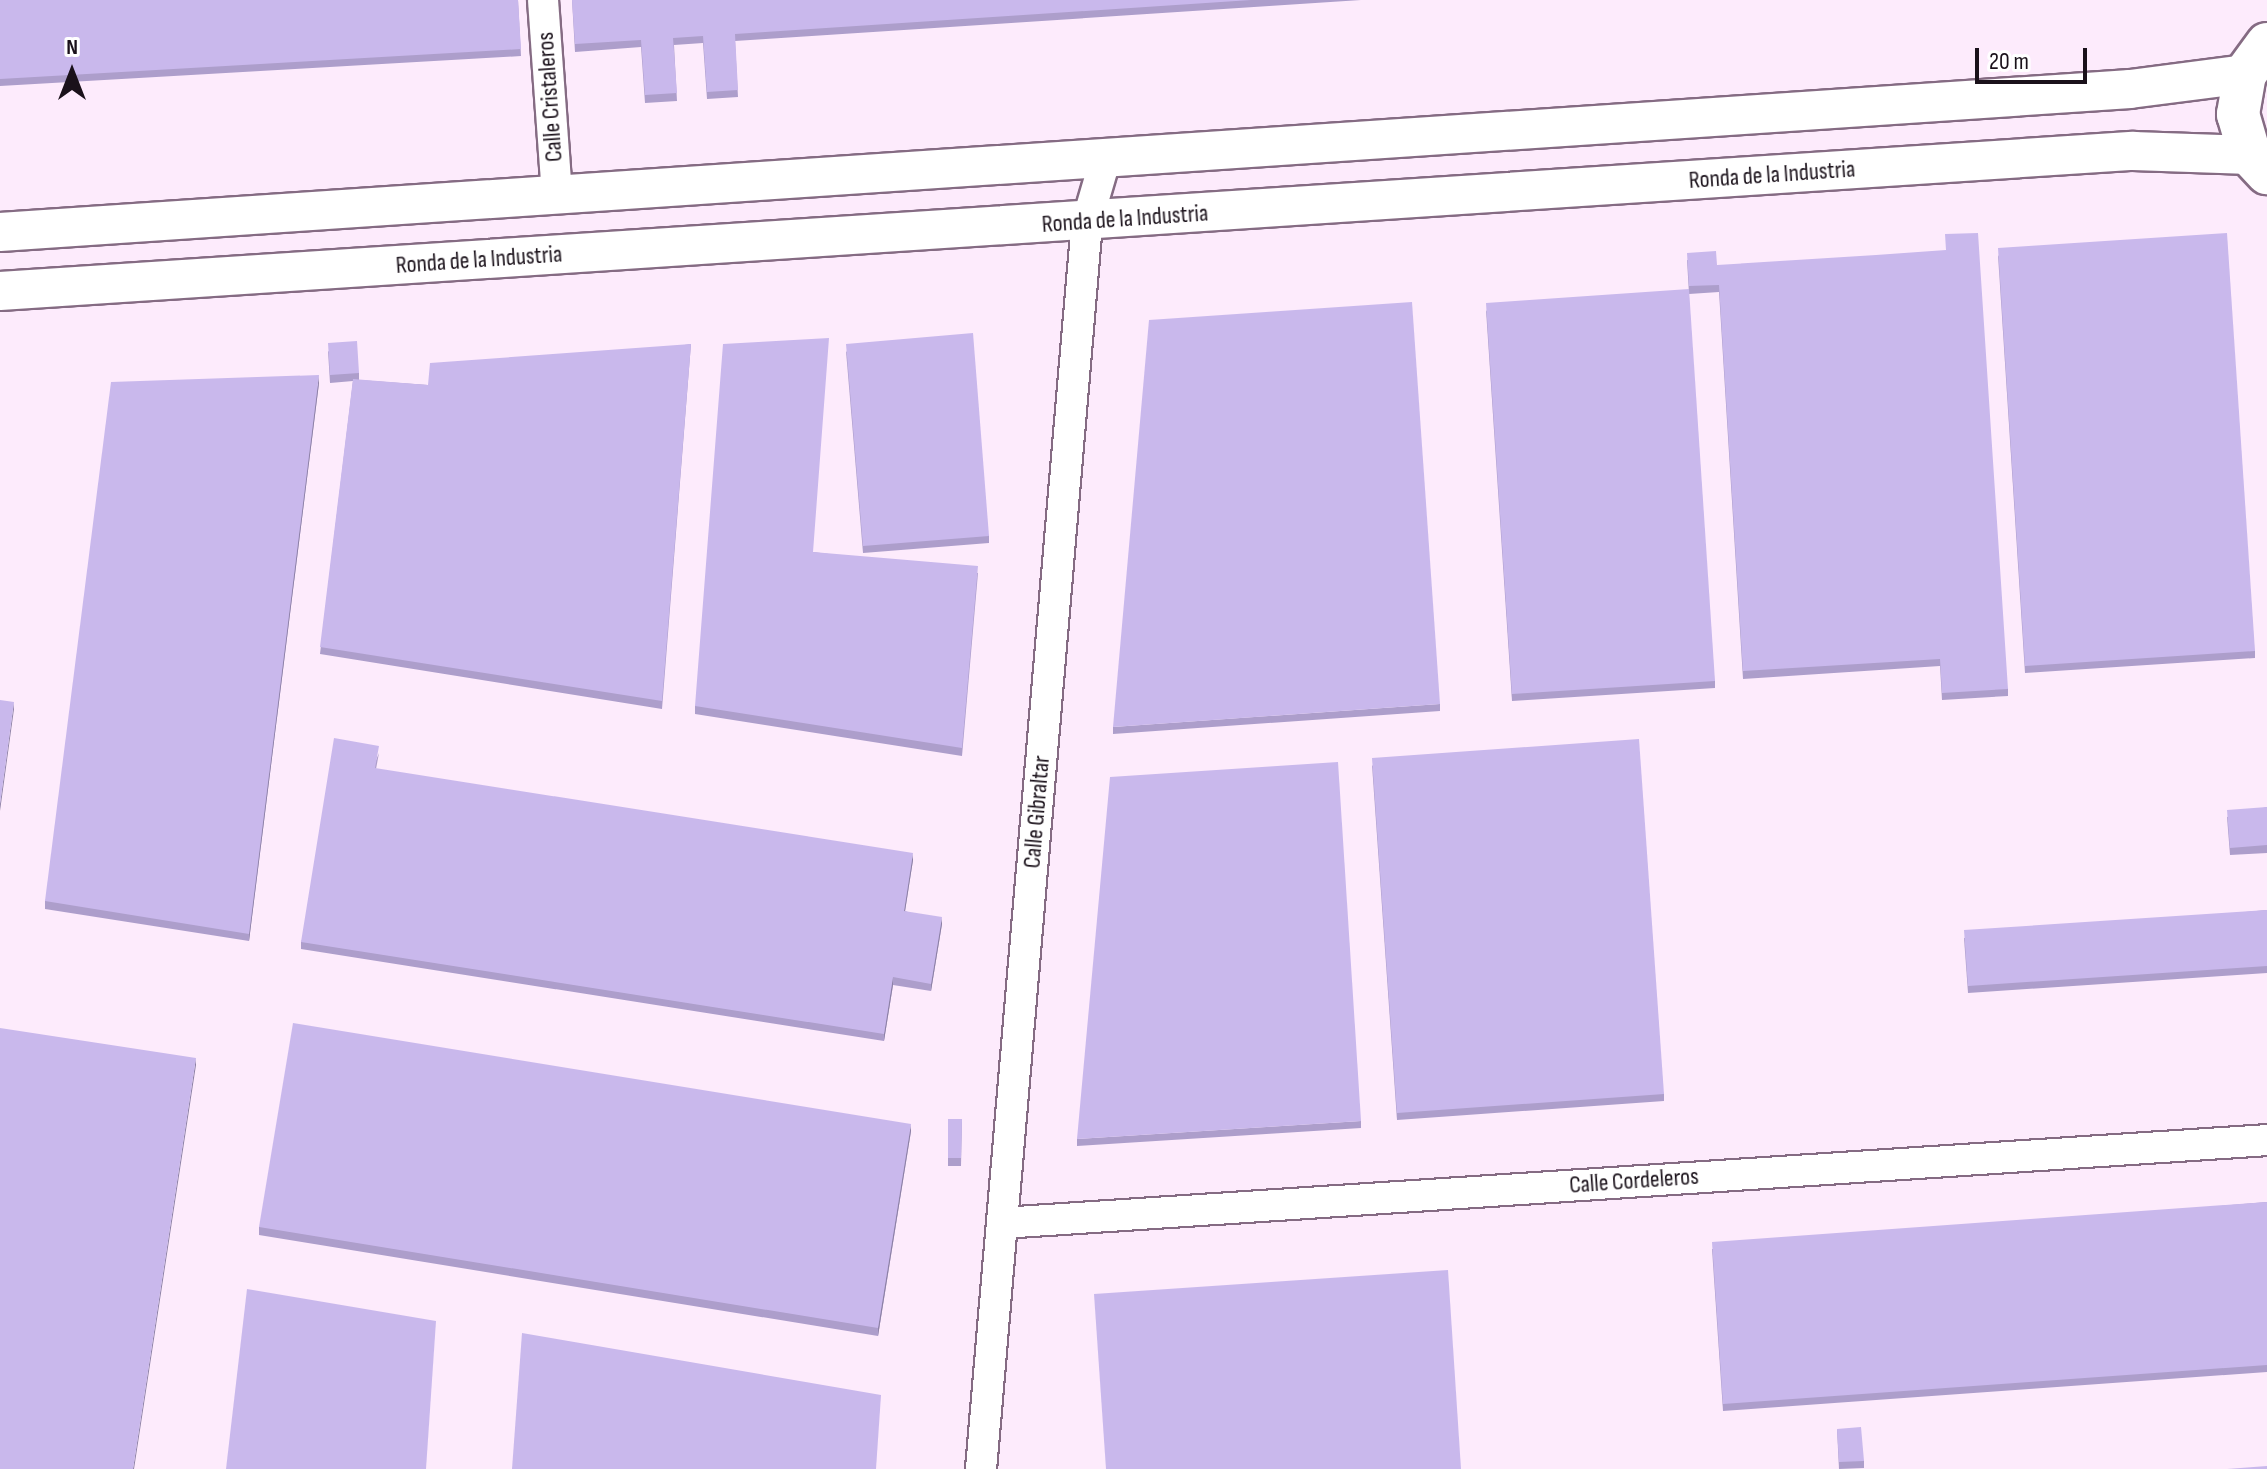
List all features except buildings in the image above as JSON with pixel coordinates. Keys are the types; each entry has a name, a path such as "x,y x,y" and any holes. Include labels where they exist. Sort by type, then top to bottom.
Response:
{"main road":[{"path":"2256,59 2238,114 2259,164"}],"street":[{"name":"Calle Cristaleros","path":"543,0 557,194"},
{"path":"0,232 2130,89 2256,59"},
{"name":"Ronda de la Industria","path":"0,291 2133,151 2259,164"},
{"name":"Calle Gibraltar","path":"981,1469 1087,222 1106,157"},
{"name":"Calle Cordeleros","path":"1002,1223 2267,1140"}]}
